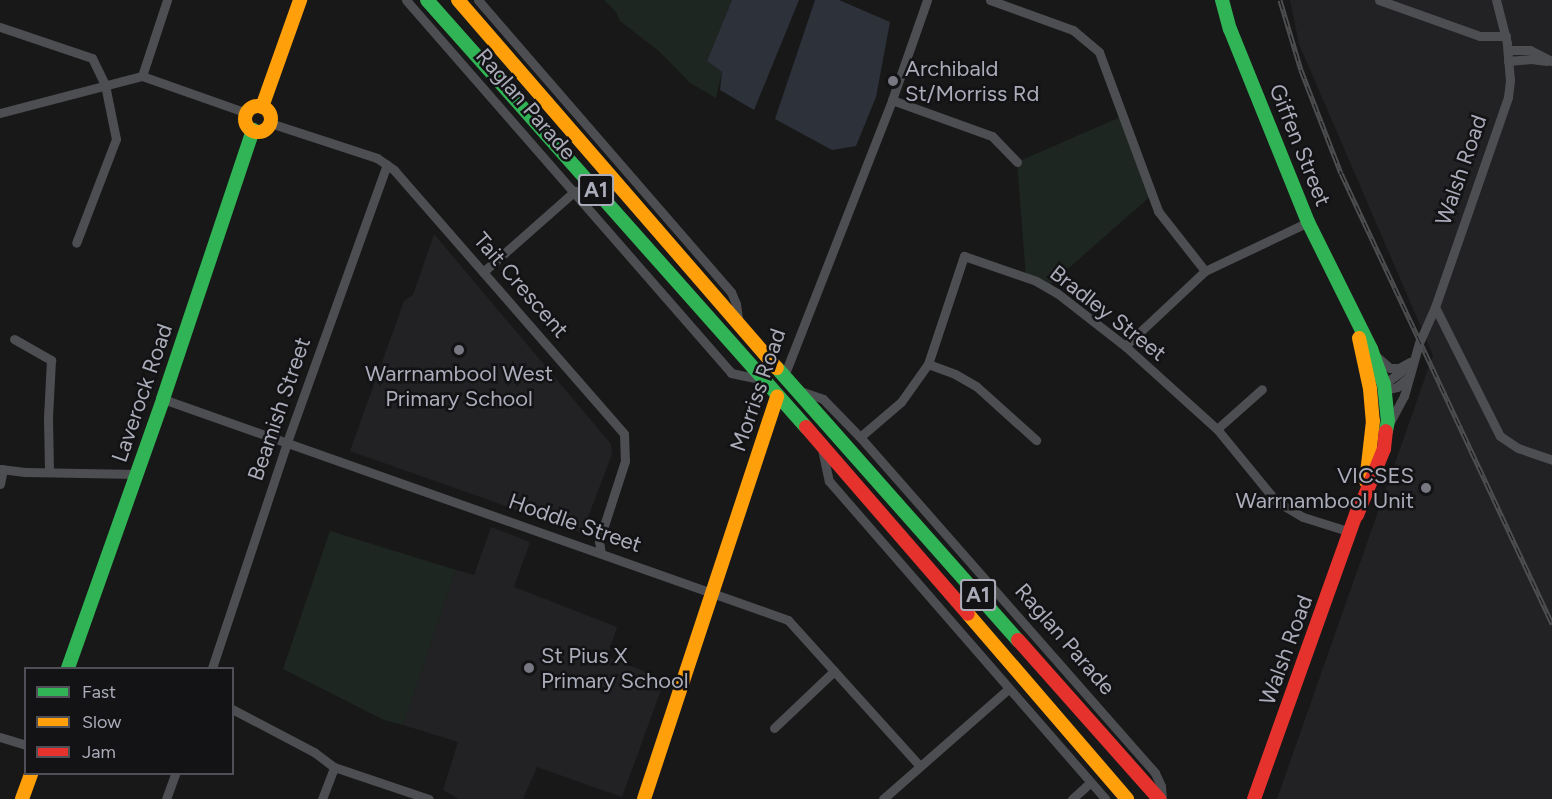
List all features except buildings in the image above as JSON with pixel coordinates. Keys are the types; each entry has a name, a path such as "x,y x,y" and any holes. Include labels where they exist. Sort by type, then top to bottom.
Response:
{"main road":[{"path":"262,107 300,0"},
{"name":"Raglan Parade","path":"427,0 821,443 1127,799"},
{"name":"Raglan Parade","path":"458,0 797,390 1161,799"},
{"name":"Giffen Street","path":"1222,0 1230,29 1308,222 1371,350 1380,389"},
{"path":"253,107 262,107 269,113 270,123 265,129 252,130 246,123 247,113 253,107"},
{"name":"Laverock Road","path":"69,667 163,399 252,130"},
{"name":"Giffen Street","path":"1347,302 1380,389"},
{"name":"Walsh Road","path":"1254,799 1350,532 1380,460 1387,430 1380,389"},
{"name":"Walsh Road","path":"1357,515 1380,389"},
{"name":"Morriss Road","path":"644,799 777,396"},
{"path":"22,799 31,775"}],"street":[{"path":"142,76 166,0"},
{"name":"Raglan Parade","path":"406,0 731,373 766,381"},
{"name":"Raglan Parade","path":"478,0 731,292 736,304 738,321"},
{"name":"Morriss Road","path":"777,396 892,100 927,0"},
{"path":"990,0 1073,30 1099,52 1158,211 1204,271"},
{"path":"1379,0 1480,36 1530,50 1552,62"},
{"name":"Walsh Road","path":"1387,430 1404,396 1413,359 1435,307 1500,124 1510,80 1507,43 1496,0"},
{"path":"0,27 92,58 105,86 116,139 75,243"},
{"path":"1508,61 1531,59 1552,62"},
{"path":"0,113 142,76 247,113"},
{"path":"892,100 992,136 1017,162"},
{"name":"Tait Crescent","path":"270,123 377,158 387,164 624,434 625,461 599,541 600,553"},
{"name":"Beamish Street","path":"213,667 287,442 387,164"},
{"path":"483,272 574,191"},
{"path":"1125,346 1204,271 1308,222"},
{"name":"Bradley Street","path":"860,437 901,402 928,364 964,256 1036,281 1057,293 1125,346 1217,429 1276,501 1304,517 1350,532"},
{"path":"1435,307 1500,436 1518,448 1552,460"},
{"path":"14,339 51,360 48,417 49,472"},
{"path":"1371,350 1382,364 1390,368 1399,368 1413,359"},
{"name":"Walsh Road","path":"1380,389 1413,359"},
{"path":"928,364 955,374 976,386 1036,440"},
{"path":"1380,389 1396,387 1410,375"},
{"path":"1217,429 1262,389"},
{"name":"Raglan Parade","path":"797,390 824,399 860,437 1155,773 1161,786 1161,799"},
{"name":"Hoddle Street","path":"163,399 788,620 920,766"},
{"path":"821,443 829,480 1007,690 1105,799"},
{"path":"0,484 1,469 137,474"},
{"path":"774,728 834,671"},
{"path":"883,799 1007,690"},
{"path":"234,710 314,752 334,767 429,799"},
{"path":"0,737 24,745"},
{"path":"322,799 334,767"},
{"path":"166,799 175,775"},
{"path":"1072,799 1090,783"}],"shaded area":[{"path":"604,0 732,0 707,61 722,72 716,98 690,83 660,52 620,21 616,12"},
{"path":"732,0 799,0 754,110 720,90 722,72 707,61"},
{"path":"815,0 839,0 890,22 876,97 856,146 832,150 775,119"},
{"path":"1290,0 1552,0 1552,799 1277,799 1433,355 1299,44"},
{"path":"1123,116 1152,195 1047,287 1026,277 1017,162"},
{"name":"Warrnambool West Primary School","path":"434,234 611,444 612,454 582,533 350,451 404,301 413,295"},
{"name":"St Pius X Primary School","path":"491,527 530,542 514,587 617,627 607,657 665,679 622,797 537,767 523,799 459,799 443,790 458,742 403,725 456,570 474,575"},
{"path":"330,531 456,570 403,725 384,720 283,669"}],"railway":[{"path":"1280,0 1301,70 1341,173 1552,624"}],"traffic: fast":[{"path":"427,0 806,427"},
{"path":"1222,0 1230,29 1308,222 1371,349 1384,384 1388,420 1386,431"},
{"path":"68,667 163,399 253,130"},
{"path":"777,368 1018,640"}],"traffic: slow":[{"path":"262,107 300,0"},
{"path":"458,0 777,368"},
{"path":"258,106 267,110 271,119 267,128 258,132 249,128 245,119 249,110 258,106"},
{"path":"1359,338 1370,389 1373,421 1366,482"},
{"path":"644,799 777,396"},
{"path":"968,614 1127,799"},
{"path":"22,799 31,775"}],"traffic: jam":[{"path":"806,427 968,614"},
{"path":"1357,515 1384,449 1386,431"},
{"path":"1254,799 1358,509"},
{"path":"1018,640 1159,799"}],"place":[{"name":"Archibald St/Morriss Rd","path":"893,81"},
{"name":"Warrnambool West Primary School","path":"459,350"},
{"name":"VICSES Warrnambool Unit","path":"1426,488"},
{"name":"St Pius X Primary School","path":"529,668"}]}
